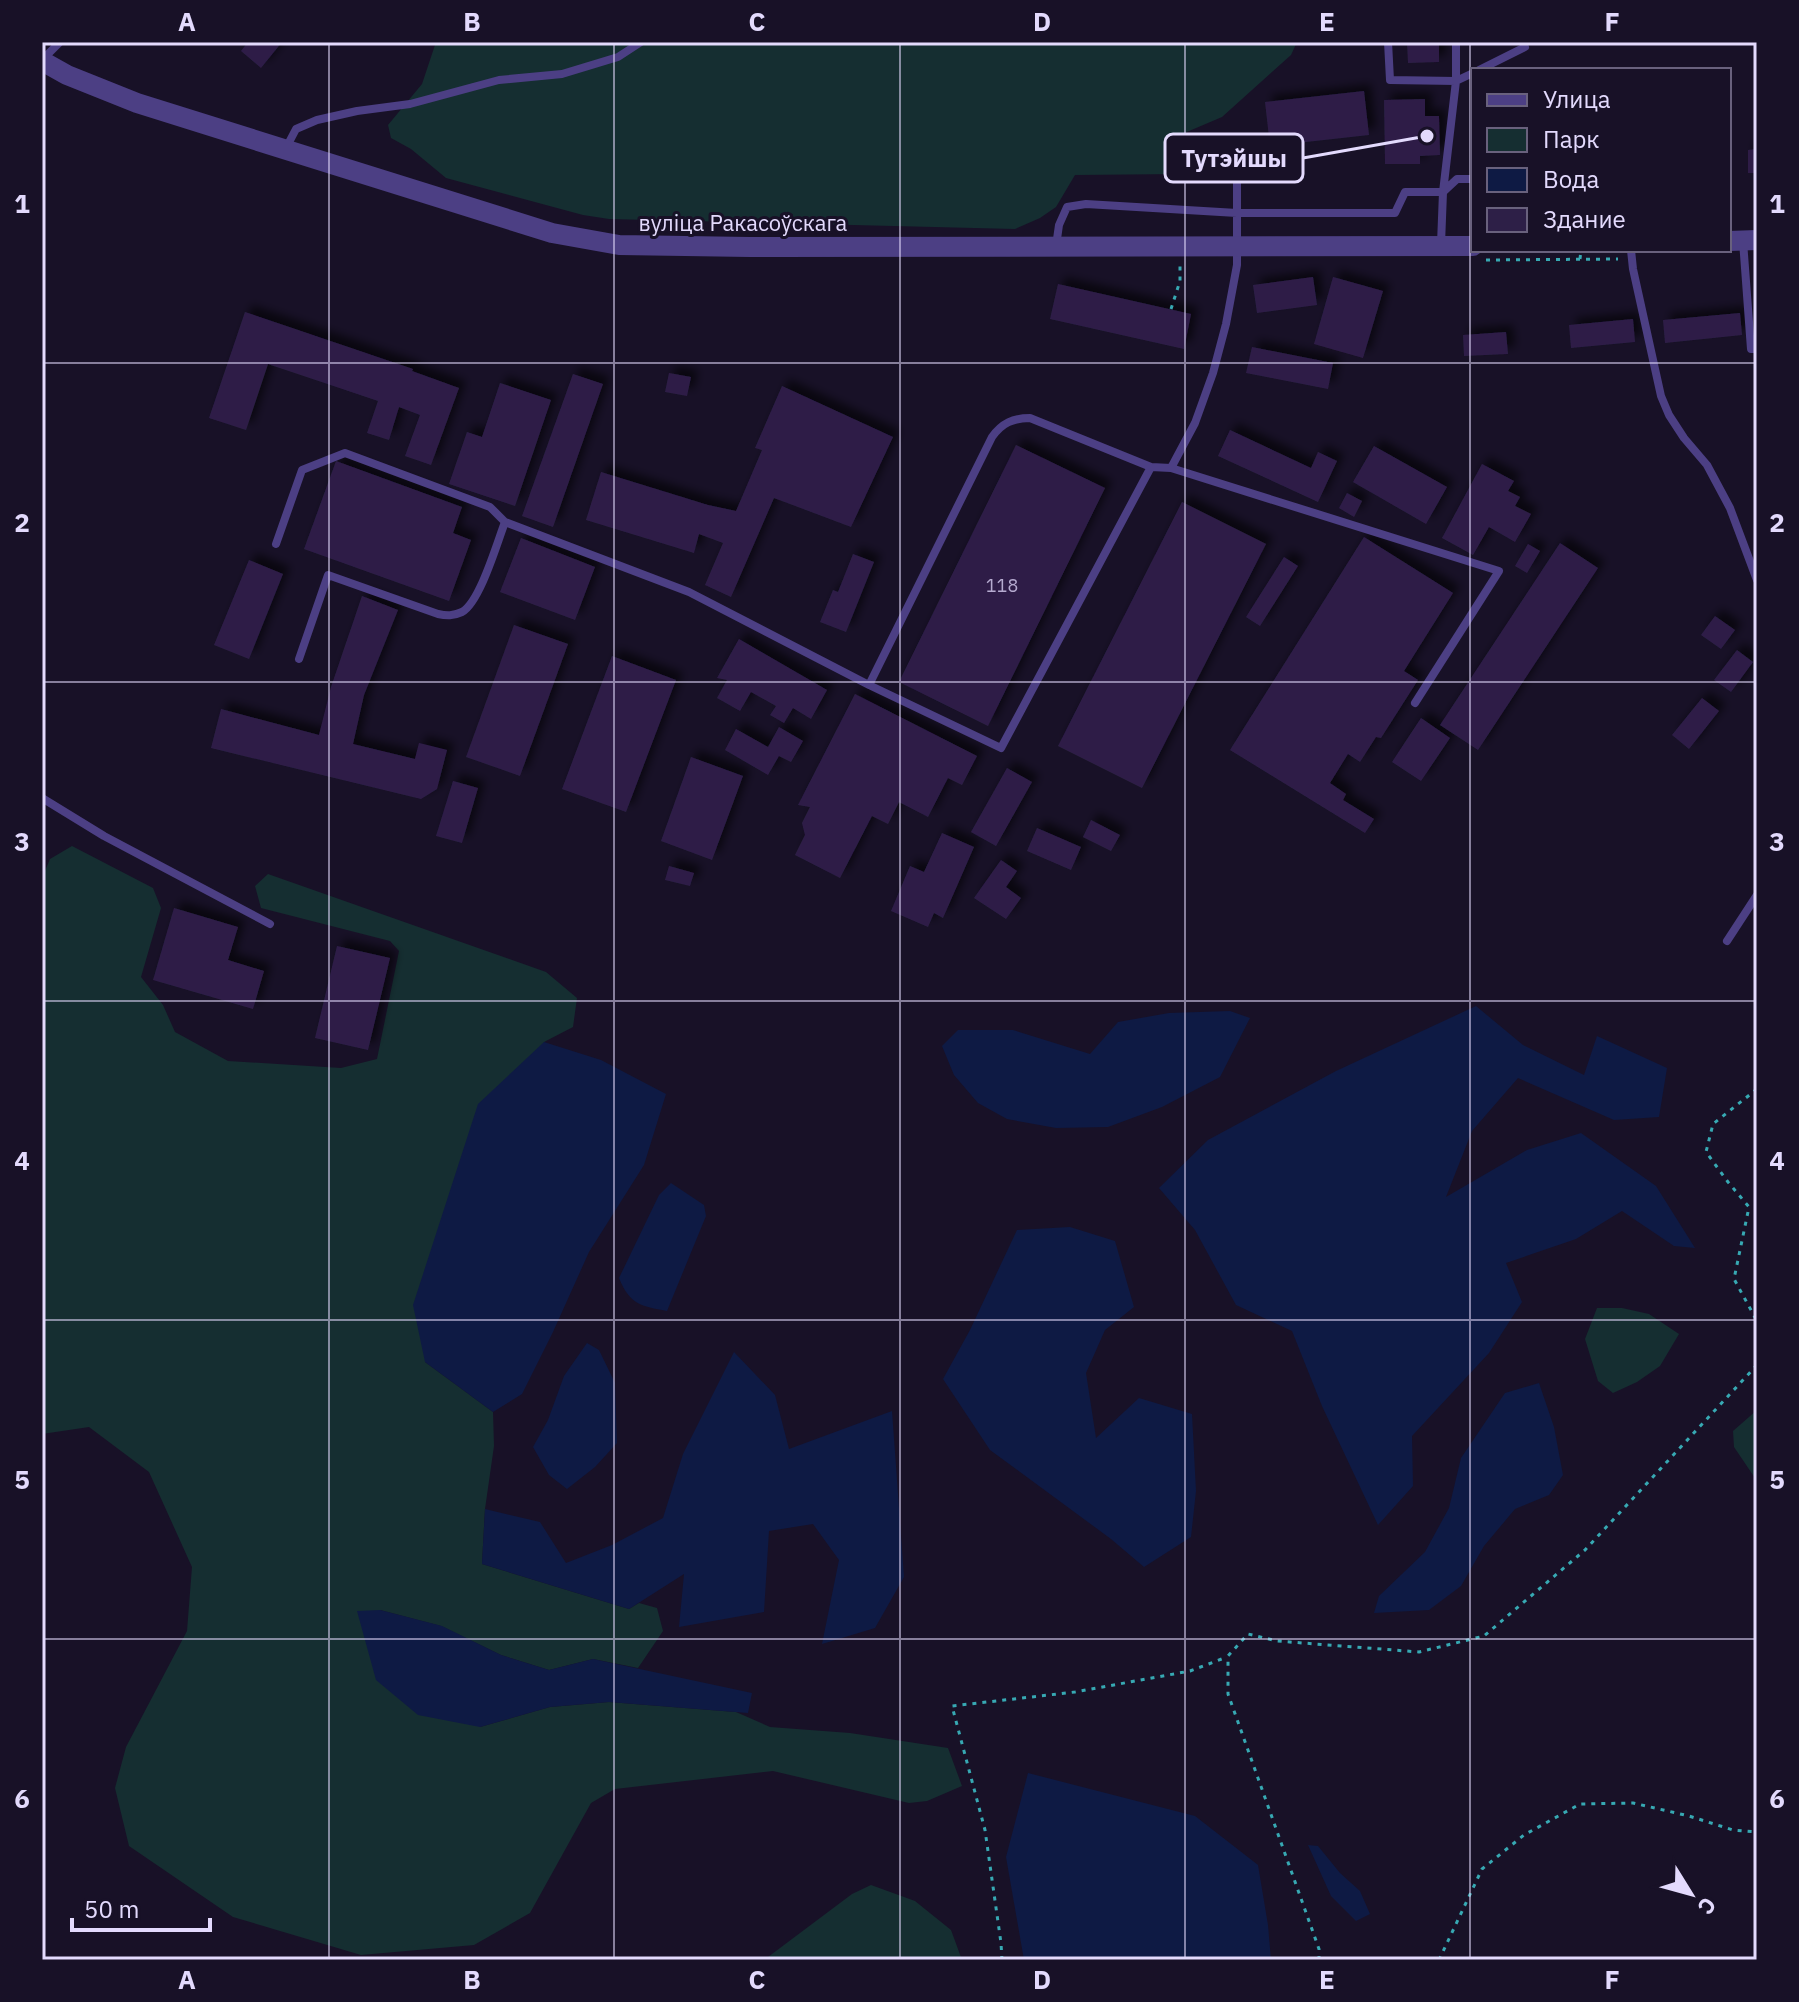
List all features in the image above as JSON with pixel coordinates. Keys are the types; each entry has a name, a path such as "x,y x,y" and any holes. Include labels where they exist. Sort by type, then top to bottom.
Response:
{"street":[{"name":"вуліца Ракасоўскага","path":"42,60 67,75 137,103 552,233 619,245 1471,246"}],"lane":[{"path":"42,60 60,42"},
{"path":"285,150 296,129 317,120 410,104 499,80 562,74 618,57 641,42"},
{"path":"1388,42 1390,80 1456,81 1471,74"},
{"path":"1441,246 1443,192 1456,81 1456,42"},
{"path":"1483,68 1525,47"},
{"path":"1171,468 1195,423 1213,373 1232,295 1237,265 1237,142"},
{"path":"1056,247 1059,225 1067,207 1086,204 1237,213 1395,213 1405,192 1443,192 1457,179 1471,179"},
{"path":"1743,240 1751,349 1757,349"},
{"path":"1632,254 1661,396 1669,415 1707,465 1730,508 1757,580"},
{"path":"869,685 992,437 1001,426 1012,420 1030,418 1151,467 1171,468 1499,571 1415,703"},
{"path":"276,544 302,470 345,453 490,507 505,522 689,592 869,685 1001,748 1151,467"},
{"path":"299,659 328,575 451,616 463,611 476,597 505,522"},
{"path":"42,798 104,836 270,924"},
{"path":"1727,941 1757,895"}],"path":[{"path":"1581,252 1580,259 1632,254"},
{"path":"1171,309 1180,281 1180,265"},
{"path":"1757,1089 1713,1124 1706,1152 1749,1207 1734,1279 1757,1321"},
{"path":"1002,1960 985,1830 952,1706 1075,1692 1190,1671 1228,1656 1248,1634 1277,1641 1419,1652 1484,1636 1585,1550 1757,1365"},
{"path":"1228,1656 1228,1694 1319,1949 1319,1960"},
{"path":"1439,1960 1482,1869 1524,1835 1580,1804 1633,1803 1733,1830 1757,1832"}],"green space":[{"path":"436,42 1297,42 1291,55 1222,117 1182,134 1181,174 1075,175 1056,207 1015,229 609,219 583,215 446,178 411,149 391,138 388,125 422,84"},
{"path":"72,846 153,888 161,908 141,977 163,1005 175,1032 228,1061 341,1068 377,1059 399,951 390,941 261,908 255,886 268,874 546,972 577,998 573,1027 544,1042 425,1362 493,1412 494,1446 485,1509 482,1564 629,1609 639,1603 657,1608 663,1631 638,1668 593,1659 549,1670 501,1655 441,1626 380,1610 480,1727 550,1707 609,1702 736,1712 770,1727 850,1733 948,1748 962,1786 927,1801 909,1803 773,1771 615,1789 591,1803 530,1913 474,1945 361,1955 233,1917 129,1846 115,1788 126,1747 187,1631 192,1567 149,1472 89,1427 42,1434 42,878 50,859"},
{"path":"1597,1308 1622,1308 1649,1314 1679,1334 1660,1366 1637,1382 1613,1393 1598,1381 1585,1339"},
{"path":"1757,1410 1757,1481 1734,1447 1733,1431"},
{"path":"871,1885 915,1901 951,1930 962,1960 764,1960 852,1894"}],"water":[{"path":"1476,1006 1523,1045 1584,1075 1597,1036 1667,1068 1659,1117 1614,1120 1518,1078 1472,1131 1446,1197 1527,1150 1581,1133 1656,1186 1695,1248 1674,1246 1622,1211 1576,1239 1506,1263 1522,1302 1489,1353 1412,1436 1413,1486 1378,1525 1322,1406 1292,1331 1236,1305 1195,1230 1159,1188 1208,1140 1336,1071"},
{"path":"1230,1011 1250,1018 1220,1077 1162,1107 1108,1127 1056,1128 1007,1119 978,1103 954,1075 942,1046 958,1030 1013,1030 1090,1054 1118,1022 1169,1013"},
{"path":"544,1042 601,1060 666,1094 644,1165 589,1252 522,1394 493,1412 425,1362 413,1305 478,1104"},
{"path":"671,1183 704,1205 706,1216 667,1311 637,1303 627,1294 619,1278 659,1195"},
{"path":"1070,1227 1115,1241 1134,1307 1105,1330 1086,1373 1096,1438 1139,1398 1192,1414 1196,1491 1191,1537 1144,1567 990,1450 943,1379 1017,1230"},
{"path":"587,1343 599,1350 615,1383 617,1443 595,1467 567,1489 549,1475 533,1447 548,1420 564,1376"},
{"path":"734,1352 775,1395 789,1449 892,1411 904,1577 875,1628 822,1644 839,1560 813,1524 769,1531 764,1612 679,1627 684,1574 629,1609 482,1564 485,1509 540,1522 566,1563 612,1545 663,1518 683,1454"},
{"path":"1539,1383 1554,1427 1563,1475 1549,1495 1515,1509 1484,1546 1461,1586 1429,1610 1374,1613 1379,1596 1425,1552 1449,1508 1461,1458 1505,1393"},
{"path":"380,1610 442,1626 501,1655 549,1670 593,1659 752,1693 748,1713 609,1702 550,1707 480,1727 418,1715 376,1680 357,1611"},
{"path":"1028,1773 1195,1816 1258,1865 1271,1960 1024,1960 1006,1857"},
{"path":"1308,1845 1318,1846 1360,1891 1370,1914 1356,1921 1331,1896"}],"building":[{"path":"248,42 282,42 261,68 241,51"},
{"path":"1407,42 1439,42 1439,62 1408,63"},
{"path":"1364,91 1369,135 1270,146 1265,102"},
{"path":"1425,99 1425,116 1439,116 1440,155 1420,156 1420,164 1385,164 1384,100"},
{"path":"1757,149 1757,173 1748,173 1748,150"},
{"path":"1313,277 1317,305 1257,313 1253,285"},
{"path":"1333,277 1383,291 1363,358 1314,344"},
{"path":"1058,284 1191,314 1184,349 1050,319"},
{"path":"245,312 413,369 459,388 431,465 405,456 420,415 399,407 389,440 367,433 378,401 268,364 246,430 209,418"},
{"path":"1740,313 1742,335 1665,343 1663,320"},
{"path":"1633,319 1635,342 1571,348 1569,325"},
{"path":"1506,332 1508,354 1464,356 1463,335"},
{"path":"1252,347 1333,363 1328,389 1246,373"},
{"path":"669,373 691,377 687,396 665,392"},
{"path":"573,374 603,384 553,527 522,516"},
{"path":"500,383 551,400 515,506 449,484 467,432 482,437"},
{"path":"782,386 893,437 851,527 774,498 731,597 705,585 723,543 699,534 694,553 586,520 601,472 736,511 762,450 755,448"},
{"path":"1230,430 1311,468 1318,452 1337,461 1318,502 1218,456"},
{"path":"1016,445 1105,488 988,726 899,682"},
{"path":"1374,446 1447,487 1426,524 1353,482"},
{"path":"336,461 462,507 453,533 471,540 449,601 304,549"},
{"path":"1482,464 1514,481 1508,491 1520,497 1515,506 1531,514 1515,542 1489,527 1473,555 1442,538"},
{"path":"1347,493 1362,501 1354,517 1339,508"},
{"path":"1182,502 1266,544 1142,788 1058,746"},
{"path":"1364,537 1453,593 1404,671 1418,680 1381,738 1376,737 1360,762 1348,754 1330,783 1346,794 1343,800 1374,819 1365,833 1230,750"},
{"path":"521,538 595,567 575,620 500,592"},
{"path":"1560,543 1598,568 1478,750 1440,725"},
{"path":"1528,544 1540,551 1527,573 1515,566"},
{"path":"853,554 874,562 846,632 820,622 833,590 838,592"},
{"path":"1284,557 1298,566 1260,626 1246,617"},
{"path":"249,560 283,574 249,659 214,645"},
{"path":"362,596 398,610 364,695 353,744 415,759 419,743 447,750 437,789 421,799 211,748 221,709 319,735 331,687"},
{"path":"1715,616 1735,630 1721,649 1701,635"},
{"path":"514,625 568,644 520,776 466,757"},
{"path":"739,639 827,690 811,719 793,708 784,723 770,715 776,706 751,692 740,711 717,698 727,680 717,678"},
{"path":"1737,650 1753,662 1731,692 1714,680"},
{"path":"612,656 676,680 626,812 562,789"},
{"path":"855,694 977,756 962,785 948,778 928,817 899,802 888,824 872,816 840,878 795,855 805,835 802,823 810,807 798,805"},
{"path":"1702,698 1719,711 1689,749 1672,735"},
{"path":"1421,718 1450,738 1421,781 1392,762"},
{"path":"779,727 803,741 791,762 779,756 768,775 725,750 736,729 768,747"},
{"path":"691,757 743,776 712,860 661,841"},
{"path":"1007,768 1032,782 996,846 971,832"},
{"path":"453,781 478,788 462,843 436,836"},
{"path":"1091,820 1120,835 1111,851 1083,837"},
{"path":"1037,828 1081,847 1071,870 1027,851"},
{"path":"942,833 974,847 943,918 934,913 928,927 891,911 910,866 924,872"},
{"path":"1001,860 1017,871 1006,887 1021,898 1006,919 974,898"},
{"path":"669,866 694,873 690,886 665,880"},
{"path":"174,908 238,927 228,960 264,971 253,1009 153,980"},
{"path":"337,946 390,958 368,1050 315,1038"}],"place":[{"name":"Тутэйшы","path":"1427,136"}]}
